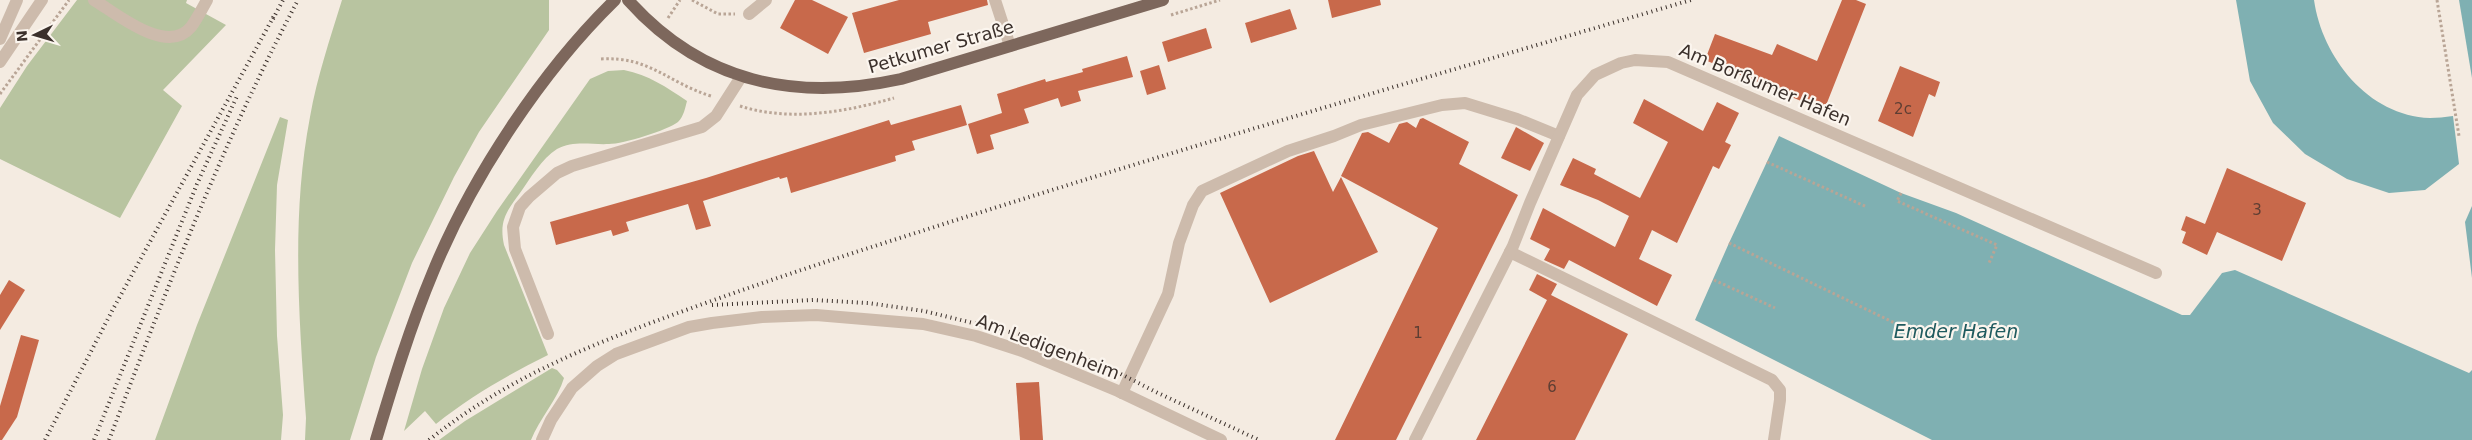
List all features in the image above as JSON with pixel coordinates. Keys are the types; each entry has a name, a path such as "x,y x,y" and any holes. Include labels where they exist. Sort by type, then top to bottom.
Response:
{"main road":[{"path":"376,440 396,373 427,286 475,187 528,105 554,69 580,36 615,0"},
{"name":"Petkumer Straße","path":"628,0 659,31 677,45 697,58 740,77 800,88 834,89 871,86 901,79 1163,0"}],"street":[{"path":"0,39 17,0"},
{"path":"0,62 42,0"},
{"path":"94,0 149,34 162,37 177,36 191,27 207,0"},
{"path":"748,14 766,0"},
{"path":"996,0 1010,46"},
{"name":"Am Borßumer Hafen","path":"1415,440 1510,252 1577,95 1595,75 1635,60 1668,62 2156,273"},
{"path":"548,334 515,249 513,227 520,207 557,173 572,166 702,127 716,116 740,77"},
{"path":"1122,393 1168,294 1179,243 1193,205 1202,192 1288,150 1334,136 1361,125 1442,105 1465,103 1517,119 1559,136"},
{"path":"1510,252 1772,380 1780,390 1774,440"},
{"name":"Am Ledigenheim","path":"542,440 551,420 572,388 607,359 689,327 762,317 825,316 923,324 976,336 1022,352 1122,393 1221,440"}],"path":[{"path":"0,94 70,0"},
{"path":"692,0 718,14 748,14"},
{"path":"2437,0 2459,136"},
{"path":"1767,162 1867,208"},
{"path":"1901,193 1897,201 1997,245 1989,263"},
{"path":"1728,243 1905,328"},
{"path":"1714,280 1775,308"}],"green space":[{"path":"77,0 187,0 186,3 226,25 163,90 182,106 120,218 0,159 0,108 27,66"},
{"path":"342,0 549,0 549,30 479,132 454,177 412,263 376,357 350,440 305,440 306,418 298,267 300,192 304,154 316,87"},
{"path":"624,70 649,78 687,101 680,120 665,129 624,142 576,144 557,149 537,169 511,206 503,223 504,245 548,355 490,386 436,424 425,411 404,431 422,369 444,308 470,253 497,211 590,79 608,71"},
{"path":"280,117 288,120 277,185 275,250 277,336 283,415 281,440 155,440 197,325"},
{"path":"552,368 557,370 564,378 531,440 439,440 465,421"}],"water":[{"path":"2236,0 2314,0 2327,42 2338,62 2352,80 2368,95 2387,107 2408,115 2430,118 2453,116 2459,164 2425,190 2389,193 2347,179 2305,154 2273,123 2250,81"},
{"path":"2459,0 2472,0 2472,78"},
{"name":"Emder Hafen","path":"1779,136 1901,193 1956,213 2182,315 2190,315 2222,273 2235,270 2469,373 2472,370 2472,440 1932,440 1695,320"},
{"path":"2472,206 2472,278 2465,222"}],"building":[{"path":"795,0 812,0 848,17 828,54 780,28"},
{"path":"899,0 987,0 988,5 928,22 931,34 864,53 852,13"},
{"path":"1328,0 1380,0 1381,5 1332,18"},
{"path":"1842,0 1856,0 1866,4 1823,113 1801,101 1705,60 1715,34 1772,55 1777,44 1817,61"},
{"path":"1290,9 1297,29 1251,43 1245,23"},
{"path":"1206,28 1212,48 1168,62 1162,42"},
{"path":"1127,56 1133,77 1078,91 1081,101 1061,107 1058,98 1024,109 1029,123 990,135 994,149 977,154 968,124 1002,113 997,94 1045,79 1046,82 1083,72 1082,69"},
{"path":"1159,65 1166,89 1147,95 1140,71"},
{"path":"1900,66 1940,82 1935,97 1929,94 1913,137 1878,121"},
{"path":"1644,99 1703,131 1717,102 1739,113 1725,142 1731,145 1719,169 1713,166 1677,243 1652,230 1639,259 1672,275 1657,306 1569,260 1564,269 1544,260 1550,249 1530,239 1543,208 1615,247 1629,216 1598,200 1560,185 1573,158 1596,169 1594,174 1640,198 1668,142 1633,123"},
{"path":"961,105 967,125 912,141 915,150 895,156 896,161 791,193 787,177 780,179 779,177 703,201 711,226 696,230 688,204 626,222 629,231 613,236 611,230 556,245 550,222 706,178 889,120 891,125"},
{"path":"1423,118 1469,142 1459,164 1518,195 1396,440 1335,440 1438,228 1341,176 1362,133 1368,132 1389,143 1399,124 1407,122 1416,128 1420,119"},
{"path":"1516,127 1544,143 1530,171 1501,158"},
{"path":"1314,151 1333,192 1341,177 1378,252 1270,303 1220,193 1298,156"},
{"path":"2227,168 2306,203 2282,261 2217,232 2207,255 2182,243 2186,232 2181,230 2186,216 2205,224"},
{"path":"1537,274 1557,284 1551,295 1628,334 1575,440 1476,440 1547,300 1529,290"},
{"path":"9,280 25,290 0,330 0,295"},
{"path":"21,335 39,340 17,417 2,440 0,440 0,406"},
{"path":"1039,382 1043,440 1020,440 1016,383"}],"railway":[{"path":"273,19 283,0"},
{"path":"109,440 174,272 220,162 298,0"},
{"path":"429,440 489,398 520,380 584,349 686,310 794,272 1099,175 1691,0"},
{"path":"45,440 112,311 275,14"},
{"path":"94,440 197,184 238,94"},
{"path":"712,305 813,300 868,303 924,311 1018,334 1105,366 1259,440"}]}
